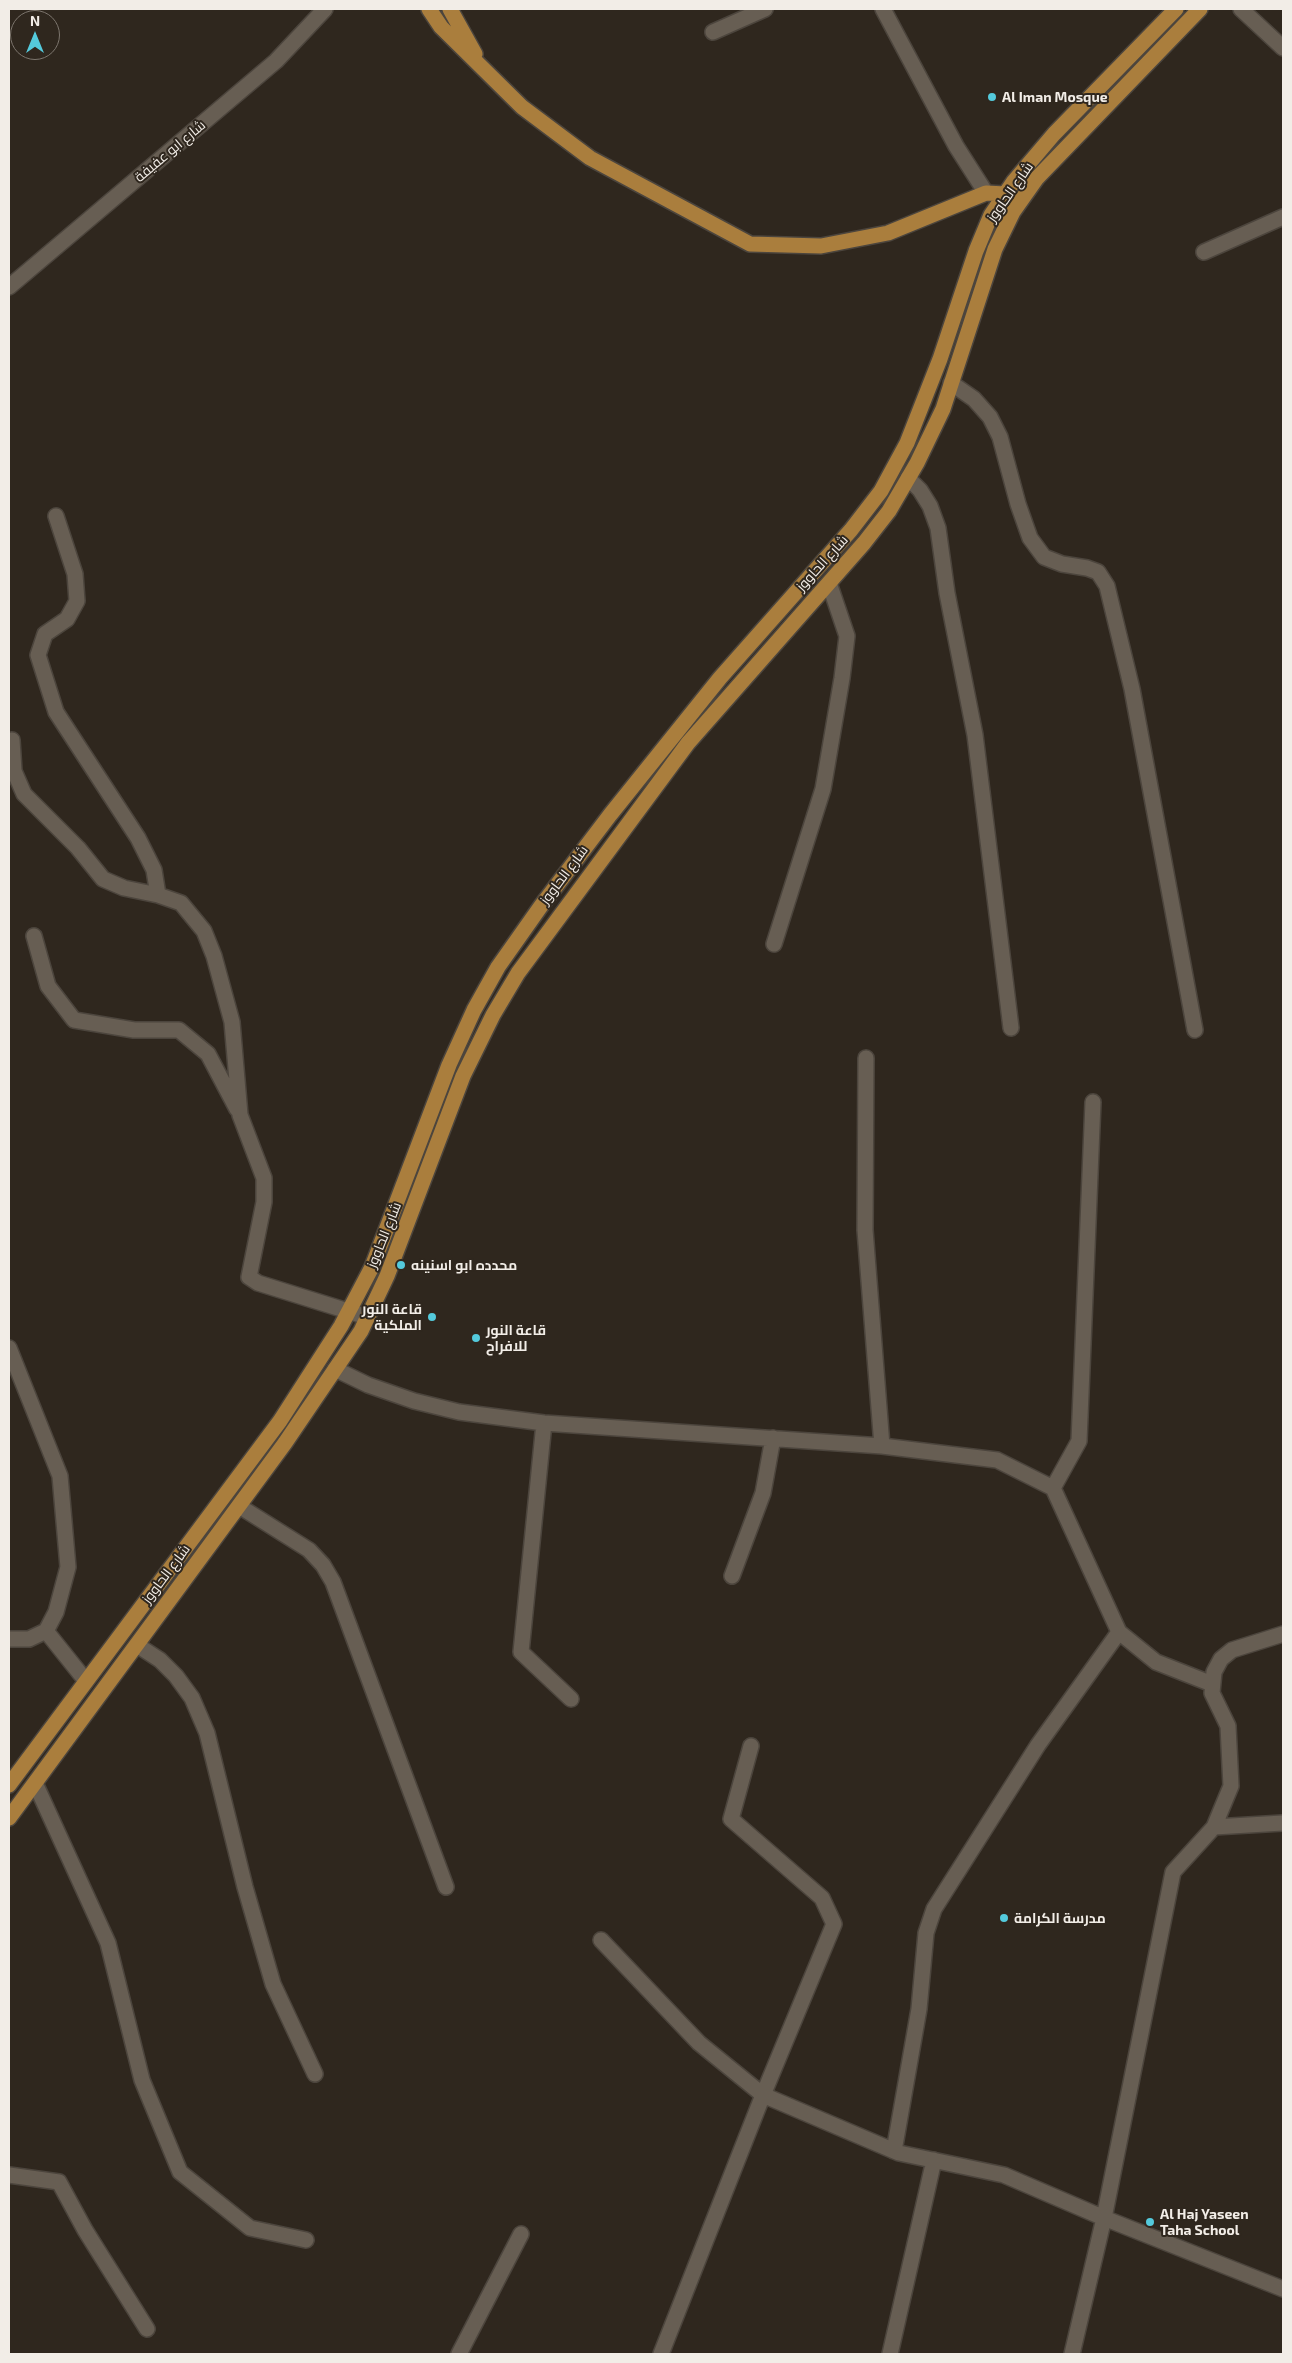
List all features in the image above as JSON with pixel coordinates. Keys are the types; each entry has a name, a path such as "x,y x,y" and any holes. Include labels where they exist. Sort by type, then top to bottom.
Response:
{"main road":[{"path":"429,9 441,27 522,106 590,158 750,244 821,246 888,233 986,193 1005,194 1020,201"},
{"path":"450,9 483,68"},
{"name":"شارع الحاووز","path":"9,1785 280,1421 348,1311 372,1267 448,1065 474,1010 498,967 540,906 598,830 720,678 851,530 881,491 907,443 940,359 976,251 991,215 1005,194 1054,134 1176,9"},
{"path":"9,1818 239,1506 360,1331 387,1276 463,1076 493,1015 518,973 688,743 829,583 889,511 943,409 994,249 1020,201 1037,178 1200,9"}],"street":[{"name":"شارع ابو عفيفة","path":"9,287 276,61 325,9"},
{"path":"712,32 765,9"},
{"path":"883,9 956,146 986,193"},
{"path":"1241,9 1283,48"},
{"path":"1204,252 1283,217"},
{"path":"951,384 974,399 990,417 1000,437 1018,504 1030,538 1044,557 1062,564 1087,568 1098,572 1108,586 1132,689 1195,1030"},
{"path":"908,478 920,490 930,506 938,528 947,593 975,735 1011,1028"},
{"path":"56,516 75,574 77,601 67,619 45,634 38,655 56,712 138,838 154,870 158,895"},
{"path":"774,944 823,789 842,678 847,636 829,583"},
{"path":"12,740 14,771 24,794 78,848 103,879 124,888 158,895 180,903 194,917 204,931 214,956 232,1022 240,1115"},
{"path":"34,936 48,986 74,1020 134,1030 179,1030 208,1054 240,1115 264,1178 264,1202 250,1277 258,1283 367,1317"},
{"path":"866,1058 865,1230 882,1446"},
{"path":"1053,1488 1079,1441 1093,1102"},
{"path":"9,1348 60,1476 68,1567 56,1612 46,1631 29,1639 9,1639"},
{"path":"335,1369 368,1385 414,1402 459,1412 544,1423 882,1446 997,1460 1053,1488 1119,1632 1156,1662 1212,1684"},
{"path":"544,1423 521,1652 571,1699"},
{"path":"732,1576 763,1493 774,1438"},
{"path":"239,1506 309,1550 323,1564 333,1582 446,1887"},
{"path":"46,1631 86,1681"},
{"path":"894,2151 919,2009 926,1933 934,1909 1038,1745 1119,1632"},
{"path":"1072,2354 1104,2218 1174,1872 1214,1827 1231,1786 1228,1726 1212,1693 1212,1684 1217,1665 1232,1650 1283,1634"},
{"path":"137,1645 165,1665 192,1698 207,1733 245,1887 273,1984 316,2074"},
{"path":"661,2354 763,2095 834,1924 822,1898 731,1819 751,1746"},
{"path":"35,1783 108,1943 142,2080 180,2172 250,2228 306,2240"},
{"path":"1214,1827 1283,1823"},
{"path":"601,1940 699,2044 763,2095 894,2151 1004,2175 1104,2218 1283,2289"},
{"path":"890,2354 934,2160"},
{"path":"9,2175 59,2182 85,2230 147,2329"},
{"path":"459,2354 521,2234"}],"place":[{"name":"Al Iman Mosque","path":"992,97"},
{"name":"محدده ابو اسنينه","path":"401,1265"},
{"name":"قاعة النور الملكية","path":"432,1317"},
{"name":"قاعة النور للافراح","path":"476,1338"},
{"name":"مدرسة الكرامة","path":"1004,1918"},
{"name":"Al Haj Yaseen Taha School","path":"1150,2222"}]}
